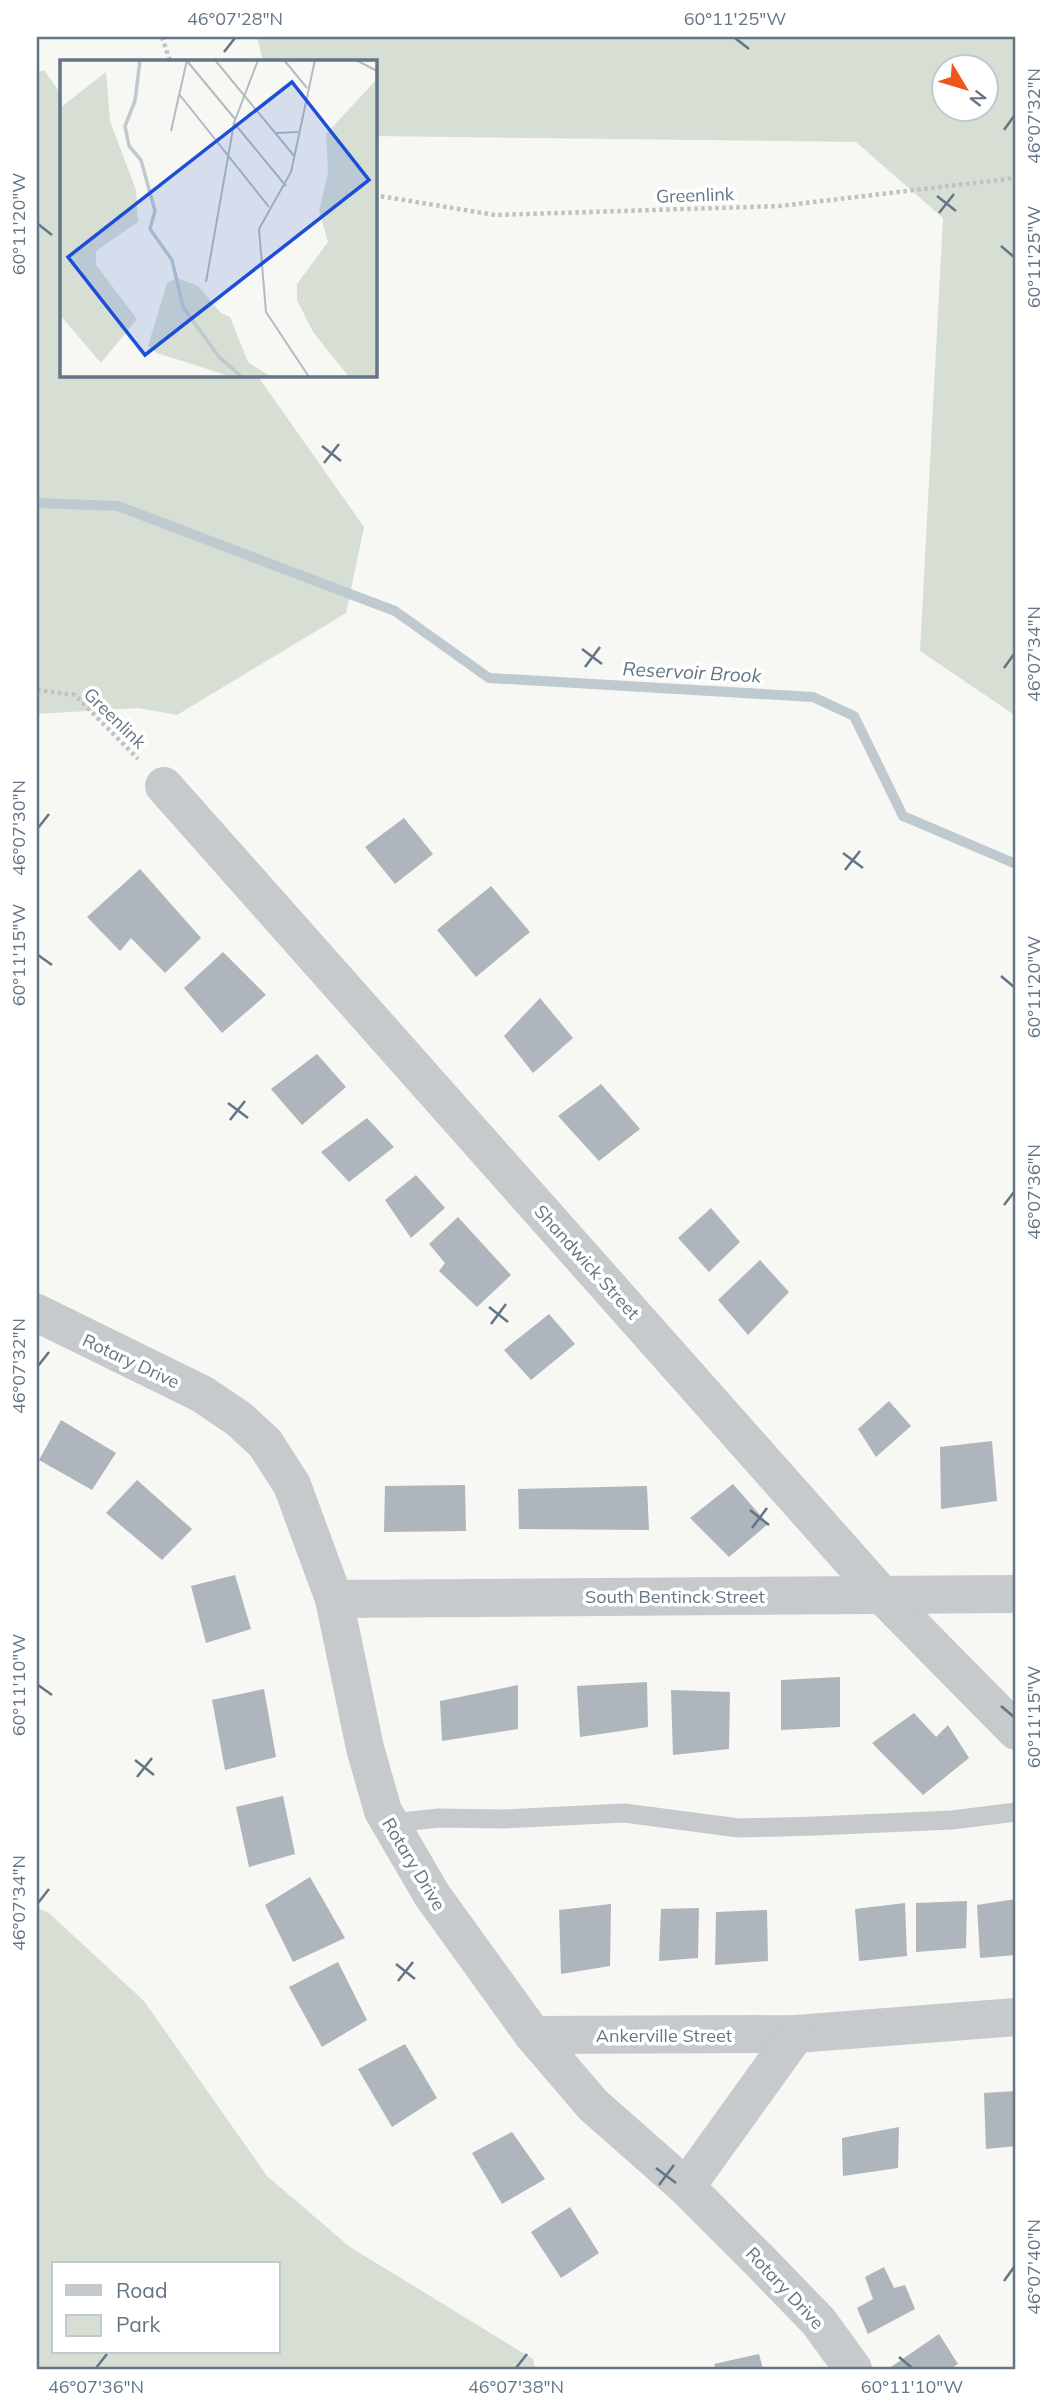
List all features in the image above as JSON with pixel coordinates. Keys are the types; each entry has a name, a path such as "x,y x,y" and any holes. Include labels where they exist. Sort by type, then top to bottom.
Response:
{"street":[{"name":"Shandwick Street","path":"164,786 883,1595 1016,1731"},
{"name":"Rotary Drive","path":"37,1313 202,1394 250,1428 277,1460 292,1485 334,1599 365,1748 383,1811 455,1931 533,2035 593,2105 686,2187 819,2322 853,2369"},
{"name":"South Bentinck Street","path":"334,1599 1016,1594"},
{"name":"Ankerville Street","path":"533,2035 796,2034 1016,2017"},
{"path":"686,2187 796,2034"}],"lane":[{"path":"392,1823 439,1818 503,1819 624,1813 739,1828 912,1822 1016,1812"}],"path":[{"path":"162,37 170,60"},
{"name":"Greenlink","path":"376,195 508,215 780,206 1016,178"},
{"name":"Greenlink","path":"37,690 75,695 164,786"}],"green space":[{"path":"257,37 1016,37 1016,716 920,651 943,218 856,142 376,136 376,60 263,60"},
{"path":"44,70 60,93 60,376 258,376 364,527 346,613 177,715 138,708 37,714 37,72"},
{"path":"37,1908 49,1913 144,2001 267,2176 350,2247 533,2359 535,2369 37,2369"}],"building":[{"path":"404,818 433,854 395,884 365,847"},
{"path":"140,869 201,938 165,973 131,938 120,951 87,917"},
{"path":"491,886 530,932 476,977 437,930"},
{"path":"223,952 266,995 222,1033 184,988"},
{"path":"540,998 573,1038 533,1073 504,1036"},
{"path":"317,1054 346,1087 302,1125 271,1089"},
{"path":"601,1084 640,1129 599,1161 558,1116"},
{"path":"367,1118 394,1147 349,1182 321,1152"},
{"path":"416,1175 445,1208 411,1238 385,1200"},
{"path":"711,1208 740,1242 709,1272 678,1238"},
{"path":"458,1217 511,1275 477,1307 439,1271 445,1263 429,1244"},
{"path":"760,1260 789,1292 748,1335 718,1300"},
{"path":"549,1314 575,1344 531,1380 504,1350"},
{"path":"889,1401 911,1426 876,1457 858,1429"},
{"path":"61,1420 116,1453 92,1490 39,1460"},
{"path":"992,1441 997,1501 941,1509 940,1447"},
{"path":"137,1480 192,1529 162,1560 106,1513"},
{"path":"733,1484 768,1524 729,1557 690,1518"},
{"path":"465,1485 466,1531 384,1532 385,1486"},
{"path":"647,1486 649,1530 519,1529 518,1489"},
{"path":"235,1575 251,1629 206,1643 191,1586"},
{"path":"840,1677 840,1727 781,1730 781,1680"},
{"path":"647,1682 648,1727 580,1737 577,1686"},
{"path":"518,1685 518,1729 442,1741 440,1701"},
{"path":"264,1689 276,1757 225,1770 212,1700"},
{"path":"671,1690 730,1692 729,1749 673,1755"},
{"path":"914,1713 936,1737 948,1725 969,1758 923,1795 872,1743"},
{"path":"283,1796 295,1854 249,1867 236,1807"},
{"path":"310,1877 345,1938 293,1962 265,1905"},
{"path":"1016,1899 1016,1955 980,1958 977,1905"},
{"path":"967,1901 966,1948 916,1952 916,1903"},
{"path":"905,1903 907,1956 859,1961 855,1909"},
{"path":"611,1904 610,1966 561,1974 559,1910"},
{"path":"699,1908 698,1958 659,1961 661,1909"},
{"path":"767,1910 768,1961 715,1965 716,1912"},
{"path":"338,1962 367,2020 322,2047 289,1987"},
{"path":"405,2044 437,2098 392,2127 358,2069"},
{"path":"1016,2091 1016,2146 986,2149 984,2093"},
{"path":"899,2127 898,2168 843,2176 842,2138"},
{"path":"512,2132 545,2179 502,2204 472,2153"},
{"path":"570,2207 599,2253 561,2278 531,2232"},
{"path":"884,2267 894,2288 905,2285 915,2309 868,2334 857,2308 873,2299 865,2277"},
{"path":"939,2334 958,2364 950,2369 888,2369"},
{"path":"759,2354 763,2369 716,2369 714,2364"}],"waterway":[{"name":"Reservoir Brook","path":"37,503 118,506 395,611 489,678 813,697 854,716 903,816 1016,864"}]}
